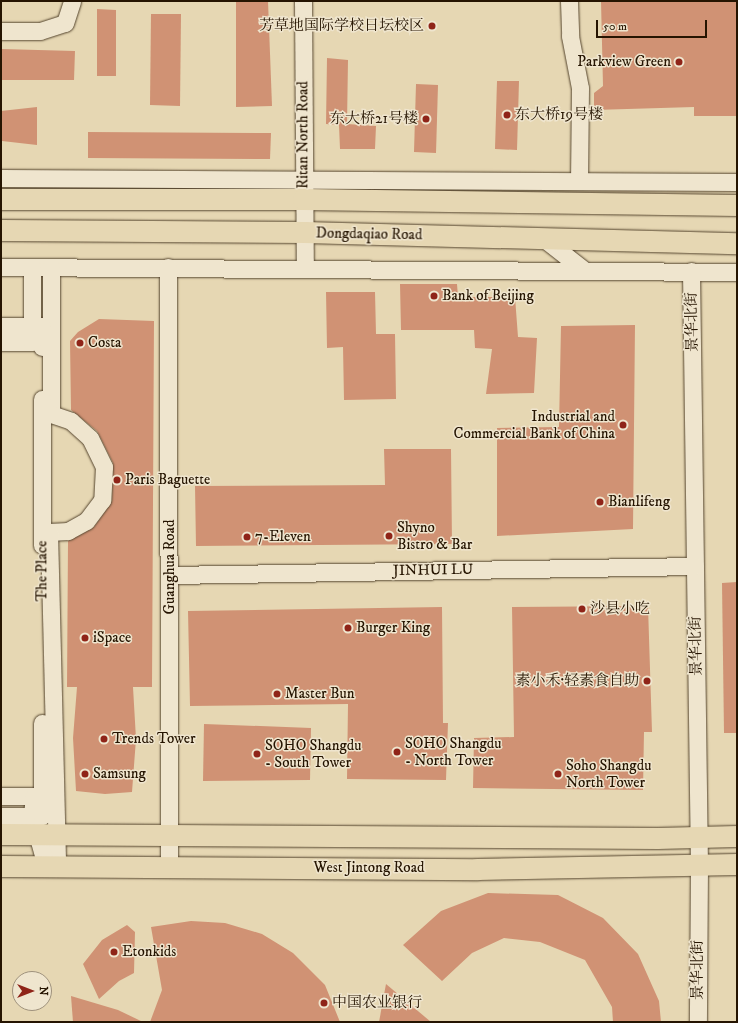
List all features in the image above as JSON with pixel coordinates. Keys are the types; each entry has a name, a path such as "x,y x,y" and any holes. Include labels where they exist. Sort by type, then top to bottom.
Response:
{"main road":[{"path":"1,199 304,189 737,205"},
{"name":"Dongdaqiao Road","path":"1,230 304,232 737,242"},
{"name":"West Jintong Road","path":"1,834 42,829 169,835 737,836"},
{"name":"West Jintong Road","path":"1,866 477,869 737,864"}],"street":[{"path":"1,31 40,31 65,23 72,1"},
{"name":"Ritan North Road","path":"303,1 305,268"},
{"path":"569,1 570,36 580,88 579,181"},
{"path":"1,178 304,189 579,181 737,182"},
{"path":"543,238 584,270"},
{"path":"1,267 737,272"},
{"path":"1,342 32,342 32,267"},
{"path":"42,829 49,532 68,531 86,521 102,500 104,466 90,438 71,421 51,414 51,267"},
{"name":"Guanghua Road","path":"168,267 170,575 169,867"},
{"name":"景华北街","path":"691,271 699,865 698,1022"},
{"path":"1,326 32,326"},
{"name":"The Place","path":"32,326 42,326 42,829"},
{"name":"JINHUI LU","path":"170,575 695,566"},
{"path":"1,796 34,796 51,866"},
{"path":"1,816 42,829"}],"building":[{"path":"236,1 268,1 272,106 236,107"},
{"name":"Parkview Green","path":"601,1 737,1 737,116 694,116 694,107 594,110 594,93 603,86"},
{"path":"97,9 116,10 116,76 97,76"},
{"path":"151,14 181,14 180,106 150,105"},
{"path":"1,49 75,51 74,80 1,80"},
{"path":"327,58 348,60 347,124 376,126 375,149 340,149 339,125 326,124"},
{"name":"东大桥19号楼","path":"497,81 519,81 517,150 495,149"},
{"name":"东大桥21号楼","path":"416,84 438,85 436,153 414,152"},
{"path":"37,107 37,145 2,141 1,111"},
{"path":"88,132 271,133 270,159 88,158"},
{"path":"400,284 457,284 458,297 515,297 518,337 537,338 534,393 486,394 492,349 475,348 474,330 401,330"},
{"path":"326,292 375,292 376,334 395,334 396,399 344,400 343,347 327,348"},
{"path":"99,319 154,321 152,687 133,687 136,739 132,792 105,794 76,791 73,738 77,687 67,687 68,541 94,527 112,501 113,463 97,431 71,410 70,341 78,332"},
{"path":"635,325 633,529 497,536 497,428 559,427 561,326"},
{"path":"384,449 451,449 452,544 196,546 195,486 385,485"},
{"path":"737,582 737,733 724,733 722,583"},
{"path":"648,606 652,732 644,732 643,790 473,788 474,738 514,737 512,607"},
{"path":"442,607 443,723 448,723 446,780 347,779 348,704 190,706 188,611"},
{"name":"SOHO Shangdu - South Tower","path":"204,724 311,728 310,780 203,781"},
{"path":"488,893 558,895 603,918 638,954 659,1001 661,1022 613,1022 612,1007 585,960 540,942 504,938 472,953 442,981 403,945 441,911"},
{"path":"191,921 225,923 262,934 293,953 325,985 340,1022 150,1022 162,990 151,927"},
{"name":"Etonkids","path":"127,925 135,932 134,973 119,981 99,999 83,964 102,940"},
{"path":"386,984 431,1022 379,1022"},
{"path":"71,996 118,1010 143,1022 73,1022"}],"place":[{"name":"芳草地国际学校日坛校区","path":"432,26"},
{"name":"Parkview Green","path":"679,62"},
{"name":"东大桥19号楼","path":"507,115"},
{"name":"东大桥21号楼","path":"426,119"},
{"name":"Bank of Beijing","path":"434,296"},
{"name":"Costa","path":"80,343"},
{"name":"Industrial and Commercial Bank of China","path":"623,425"},
{"name":"Paris Baguette","path":"117,480"},
{"name":"Bianlifeng","path":"600,502"},
{"name":"Shyno Bistro & Bar","path":"389,536"},
{"name":"7-Eleven","path":"247,537"},
{"name":"沙县小吃","path":"582,609"},
{"name":"Burger King","path":"348,628"},
{"name":"iSpace","path":"85,638"},
{"name":"素小禾·轻素食自助","path":"647,681"},
{"name":"Master Bun","path":"277,694"},
{"name":"Trends Tower","path":"104,739"},
{"name":"SOHO Shangdu - North Tower","path":"397,752"},
{"name":"SOHO Shangdu - South Tower","path":"257,754"},
{"name":"Samsung","path":"85,774"},
{"name":"Soho Shangdu North Tower","path":"558,774"},
{"name":"Etonkids","path":"114,952"},
{"name":"中国农业银行","path":"324,1003"}]}
